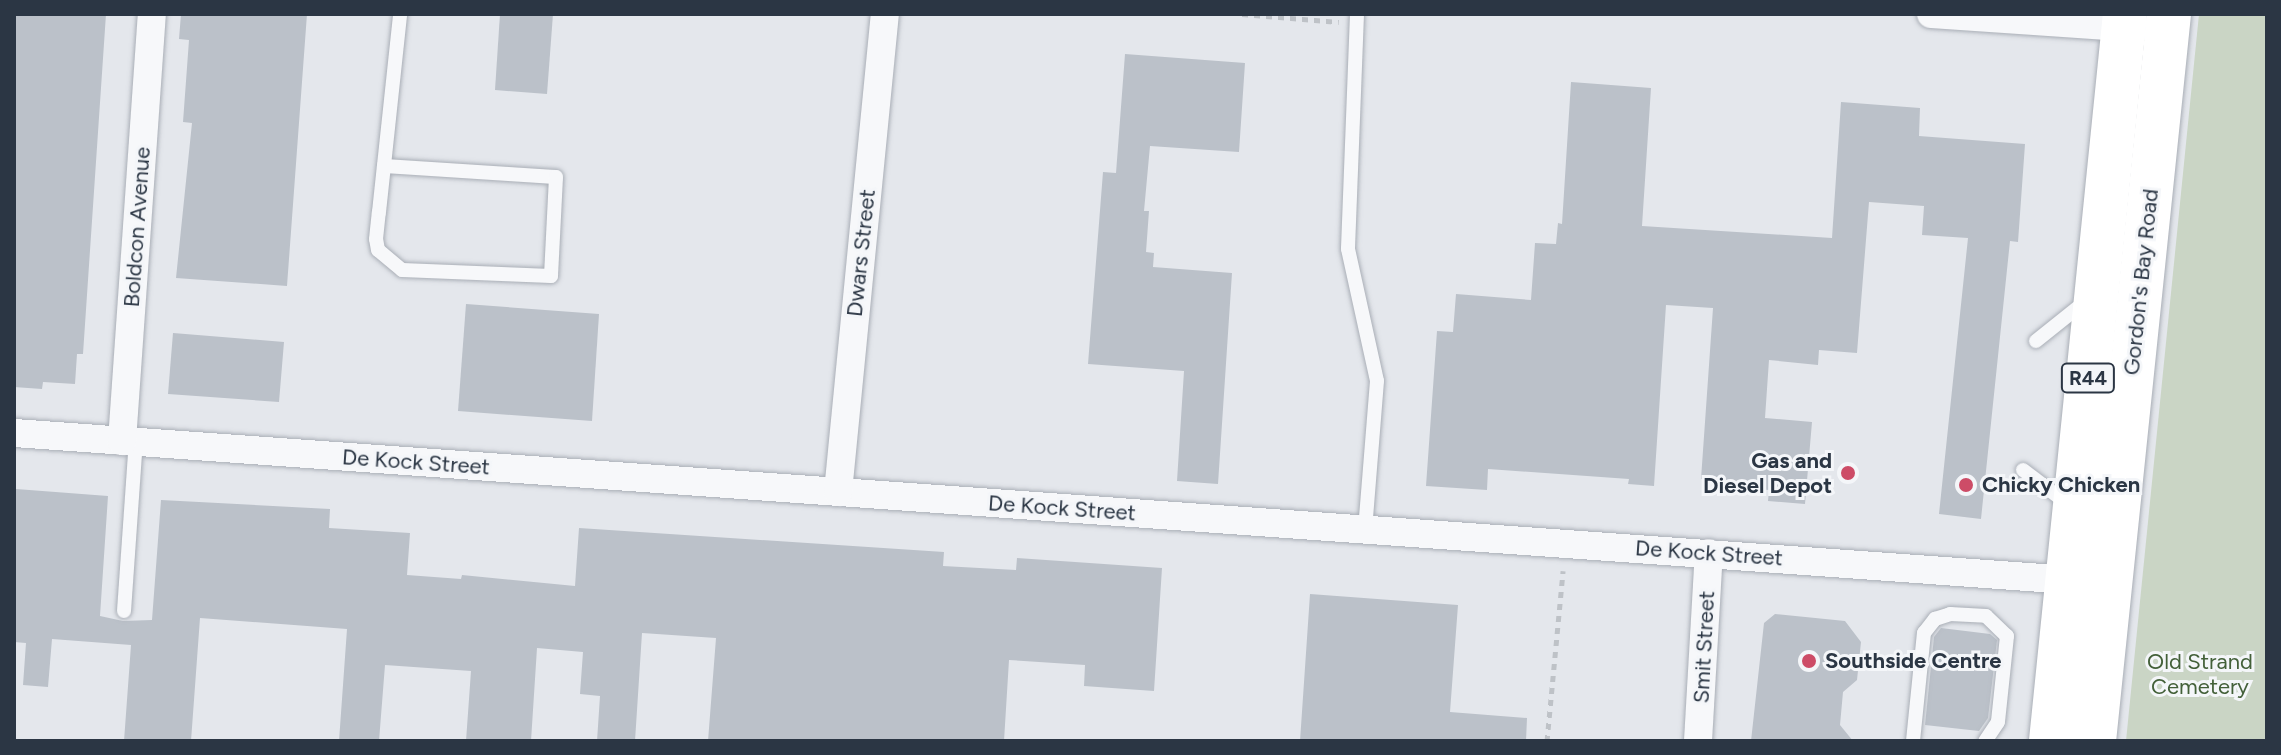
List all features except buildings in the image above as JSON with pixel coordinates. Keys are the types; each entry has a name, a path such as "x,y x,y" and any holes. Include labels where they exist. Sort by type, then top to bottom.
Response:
{"main road":[{"name":"Gordon's Bay Road","path":"2094,741 2090,582 2075,509 2124,20"},
{"name":"Gordon's Bay Road","path":"2051,741 2090,582 2168,22"}],"street":[{"name":"Boldcon Avenue","path":"129,441 152,14"},
{"name":"Dwars Street","path":"838,492 885,14"},
{"path":"1931,14 2168,22"},
{"name":"De Kock Street","path":"14,433 2090,582"},
{"name":"Smit Street","path":"1698,741 1709,553"}],"lane":[{"path":"384,166 556,177 551,276 393,266 376,239 400,14"},
{"path":"1357,19 1348,249 1377,381 1365,529"},
{"path":"2036,341 2097,292"},
{"path":"124,611 129,441"},
{"path":"2023,470 2075,509"},
{"path":"1913,741 1924,633 1935,619 1950,614 1986,616 2007,636 1998,722 1985,741"}],"path":[{"path":"1242,14 1357,19"},
{"path":"1547,741 1565,544"}],"green space":[{"name":"Old Strand Cemetery","path":"2199,14 2267,14 2267,741 2126,741"}],"place":[{"name":"Gas and Diesel Depot","path":"1848,473"},
{"name":"Chicky Chicken","path":"1966,485"},
{"name":"Southside Centre","path":"1809,661"}]}
